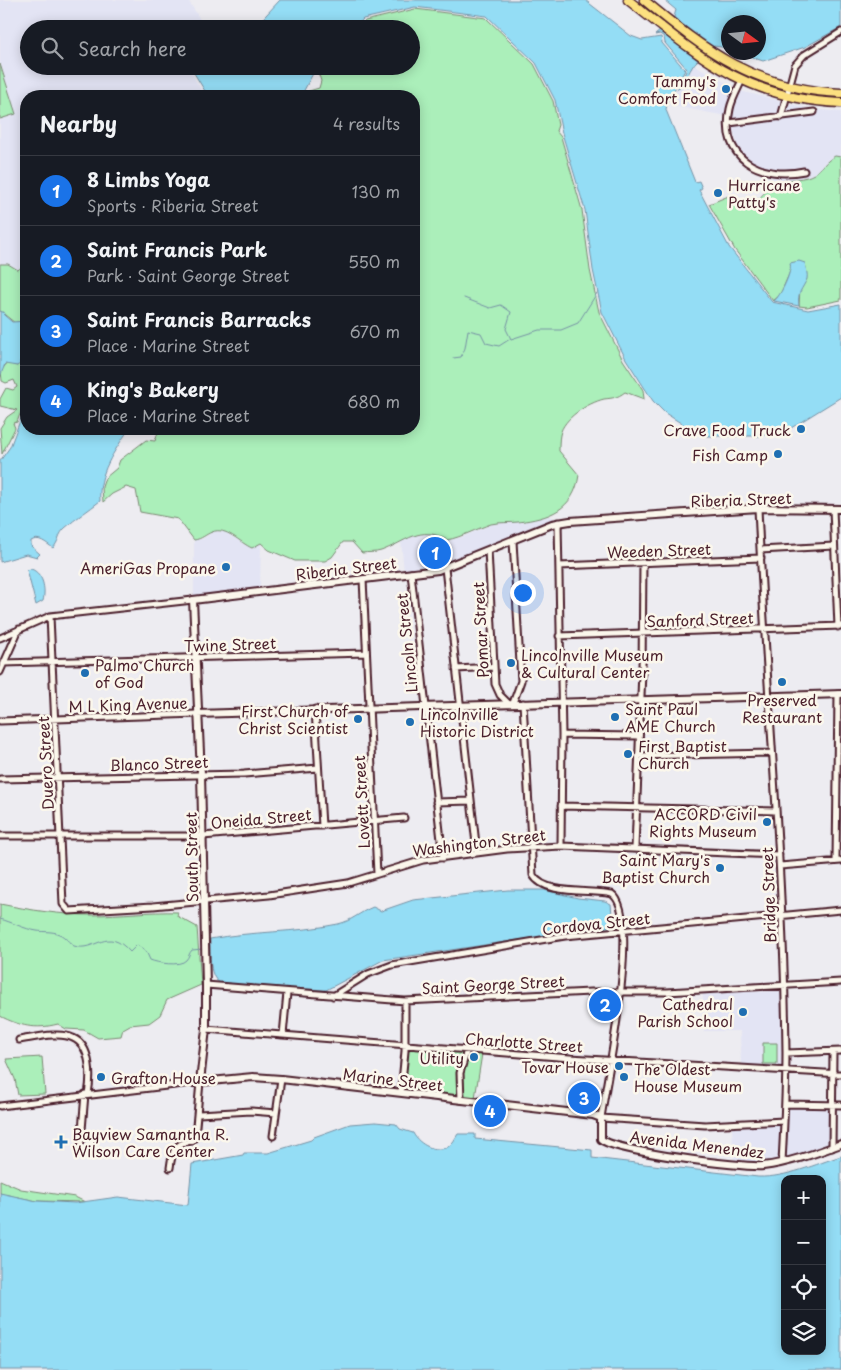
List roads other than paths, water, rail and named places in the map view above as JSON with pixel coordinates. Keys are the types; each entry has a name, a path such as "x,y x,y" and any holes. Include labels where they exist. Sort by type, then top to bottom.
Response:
{"highway":[{"path":"644,0 696,42 720,58 746,71 788,86 818,92 841,93"},
{"path":"632,1 690,50 742,80 786,95 841,103"}],"street":[{"path":"781,117 788,86 798,60 841,32"},
{"path":"742,80 730,107 729,124 732,141 750,166 773,174 804,171"},
{"path":"729,124 814,112"},
{"name":"Riberia Street","path":"0,638 50,616 411,574 445,568 558,522 758,508 841,509"},
{"name":"Bridge Street","path":"758,508 780,866 786,1053 782,1162"},
{"path":"833,509 840,627"},
{"path":"558,522 562,735 561,846"},
{"path":"511,703 521,681 513,541"},
{"path":"760,550 834,546"},
{"name":"Pomar Street","path":"488,550 494,668 497,690 511,703"},
{"name":"Weeden Street","path":"559,566 761,558"},
{"path":"635,848 643,633 643,563"},
{"path":"445,568 477,853"},
{"name":"Lincoln Street","path":"411,574 443,858"},
{"name":"Lovett Street","path":"363,579 377,874"},
{"name":"South Street","path":"170,1168 174,1149 181,1143 192,1141 196,1137 206,1029 201,774 193,600"},
{"name":"Duero Street","path":"50,616 63,904 66,909"},
{"name":"Sanford Street","path":"559,636 840,627"},
{"path":"0,672 19,629"},
{"name":"Twine Street","path":"4,663 366,653"},
{"path":"456,669 494,668"},
{"path":"197,714 369,707 840,694 839,861 780,866"},
{"path":"523,703 532,872 537,880 571,891 612,894 620,901 622,909 624,932 622,992 601,1118"},
{"path":"316,710 322,826"},
{"name":"M L King Avenue","path":"0,722 197,714"},
{"path":"562,735 639,736"},
{"path":"638,756 772,753"},
{"name":"Blanco Street","path":"0,779 58,779 318,768"},
{"path":"436,802 470,801"},
{"path":"561,806 776,811"},
{"name":"Oneida Street","path":"0,836 202,836 404,818"},
{"name":"Washington Street","path":"66,909 81,911 204,902 327,887 377,874 409,863 531,847 635,848 779,855"},
{"name":"Cordova Street","path":"332,997 368,974 392,965 565,936 624,932 841,910"},
{"name":"Saint George Street","path":"206,985 332,997 405,1001 784,986 841,982"},
{"path":"283,1035 287,993"},
{"path":"401,1092 405,1001"},
{"name":"Charlotte Street","path":"206,1029 610,1061 841,1074"},
{"path":"19,1040 59,1036 72,1037 79,1042 88,1060 90,1085 87,1094 81,1142"},
{"path":"461,1100 460,1073 467,1050"},
{"path":"786,1053 841,1051"},
{"path":"832,1148 833,1052"},
{"name":"Marine Street","path":"0,1106 87,1094 253,1077 401,1092 593,1115 601,1118 705,1125 784,1121"},
{"path":"273,1136 281,1079"},
{"path":"785,1104 841,1105"},
{"path":"199,1114 251,1110 276,1113"},
{"name":"Avenida Menendez","path":"601,1118 602,1140 626,1149 755,1166 782,1162 841,1144"}],"water":[{"path":"280,0 585,0 631,36 642,40 661,37 662,43 685,70 667,103 666,110 695,182 699,181 702,188 699,190 729,247 772,302 808,310 841,304 841,397 791,428 760,436 707,436 695,432 665,413 653,401 626,359 602,312 593,270 585,210 562,133 555,100 536,63 487,16 415,7 362,20 261,20"},
{"path":"664,0 841,0 841,27 805,47 766,60 766,15 721,15 721,47 714,46 710,49 673,20 676,10"},
{"path":"661,30 698,60 677,90 687,69 665,43 664,37 660,34 655,35"},
{"path":"195,75 312,75 304,90 204,90"},
{"path":"799,261 805,263 807,279 799,294 799,306 774,301 785,283 790,271 790,263"},
{"path":"0,311 5,313 4,315 12,322 20,321 20,364 17,366 5,364 0,377"},
{"path":"20,421 20,435 125,435 104,472 100,501 65,528 53,548 37,539 31,541 31,546 40,554 37,557 26,554 0,562 0,461 10,447"},
{"path":"31,569 41,578 44,587 43,601 36,605 27,570"},
{"path":"508,890 544,890 578,898 605,901 611,904 613,926 383,960 326,990 223,984 214,977 212,972 210,939 322,927 343,923 373,907 381,911 413,900"},
{"path":"375,1122 396,1124 400,1129 413,1133 419,1141 428,1147 438,1149 450,1146 458,1134 475,1134 475,1139 592,1150 592,1158 758,1177 790,1173 841,1156 841,1370 0,1370 0,1193 37,1201 75,1203 118,1197 188,1205 192,1164 243,1155 244,1153 268,1153 311,1140 314,1137 350,1124"}],"waterway":[{"path":"464,298 490,308 501,305 511,312 506,329 511,339 539,330 561,330 578,323 597,293"},
{"path":"453,358 461,357 465,348 468,330 481,333 486,343 499,346 510,339"},
{"path":"0,919 32,930 57,933 74,946 88,946 108,940 122,944 130,952 137,945 146,951 150,960 163,963 174,964 183,962 192,950 202,949"}],"place":[{"name":"Tammy's Comfort Food","path":"726,89"},
{"name":"Hurricane Patty's","path":"718,193"},
{"name":"Crave Food Truck","path":"801,429"},
{"name":"Fish Camp","path":"778,454"},
{"name":"8 Limbs Yoga","path":"435,553"},
{"name":"AmeriGas Propane","path":"226,567"},
{"name":"Lincolnville Museum & Cultural Center","path":"511,663"},
{"name":"Palmo Church of God","path":"85,673"},
{"name":"Preserved Restaurant","path":"782,682"},
{"name":"Saint Paul AME Church","path":"615,717"},
{"name":"First Church of Christ Scientist","path":"358,719"},
{"name":"Lincolnville Historic District","path":"410,722"},
{"name":"First Baptist Church","path":"628,754"},
{"name":"ACCORD Civil Rights Museum","path":"767,822"},
{"name":"Saint Mary's Baptist Church","path":"720,868"},
{"name":"Saint Francis Park","path":"605,1005"},
{"name":"Cathedral Parish School","path":"743,1012"},
{"name":"Utility","path":"474,1057"},
{"name":"Tovar House","path":"619,1066"},
{"name":"Grafton House","path":"101,1077"},
{"name":"The Oldest House Museum","path":"624,1077"},
{"name":"Saint Francis Barracks","path":"584,1098"},
{"name":"King's Bakery","path":"490,1111"},
{"name":"Bayview Samantha R. Wilson Care Center","path":"61,1142"}]}
